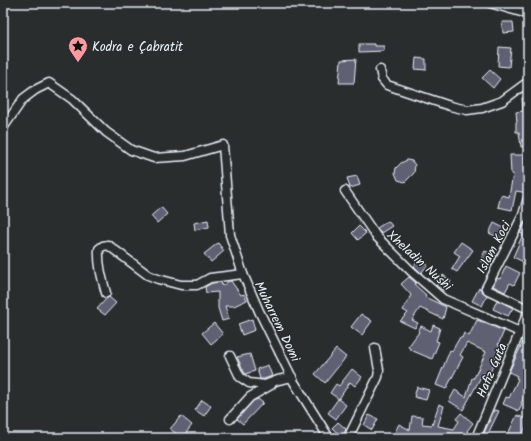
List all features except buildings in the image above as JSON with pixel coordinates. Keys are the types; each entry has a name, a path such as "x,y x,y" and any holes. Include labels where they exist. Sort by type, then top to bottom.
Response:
{"street":[{"path":"490,3 528,14"},
{"path":"380,70 382,79 387,85 450,106 467,110 482,108 502,101 528,82"},
{"name":"Muharrem Domi","path":"3,128 23,99 35,90 50,83 72,99 106,132 131,150 154,158 185,156 223,145 230,235 243,274 259,311 292,377 329,438"},
{"name":"Xheladin Nushi","path":"345,191 376,236 411,271 443,299 520,332"},
{"name":"Islam Koci","path":"528,198 523,215 486,285 488,290 528,311"},
{"name":"Muharrem Domi","path":"106,293 98,258 99,249 108,245 148,275 181,285 197,285 210,278 243,274"},
{"name":"Hafiz Guta","path":"476,438 528,311"},
{"path":"348,438 378,377 379,370 375,348"},
{"name":"Muharrem Domi","path":"230,356 240,377 249,383 265,385 292,377"},
{"name":"Muharrem Domi","path":"230,419 250,397 278,380"}],"place":[{"name":"Kodra e Çabratit","path":"78,63"}]}
